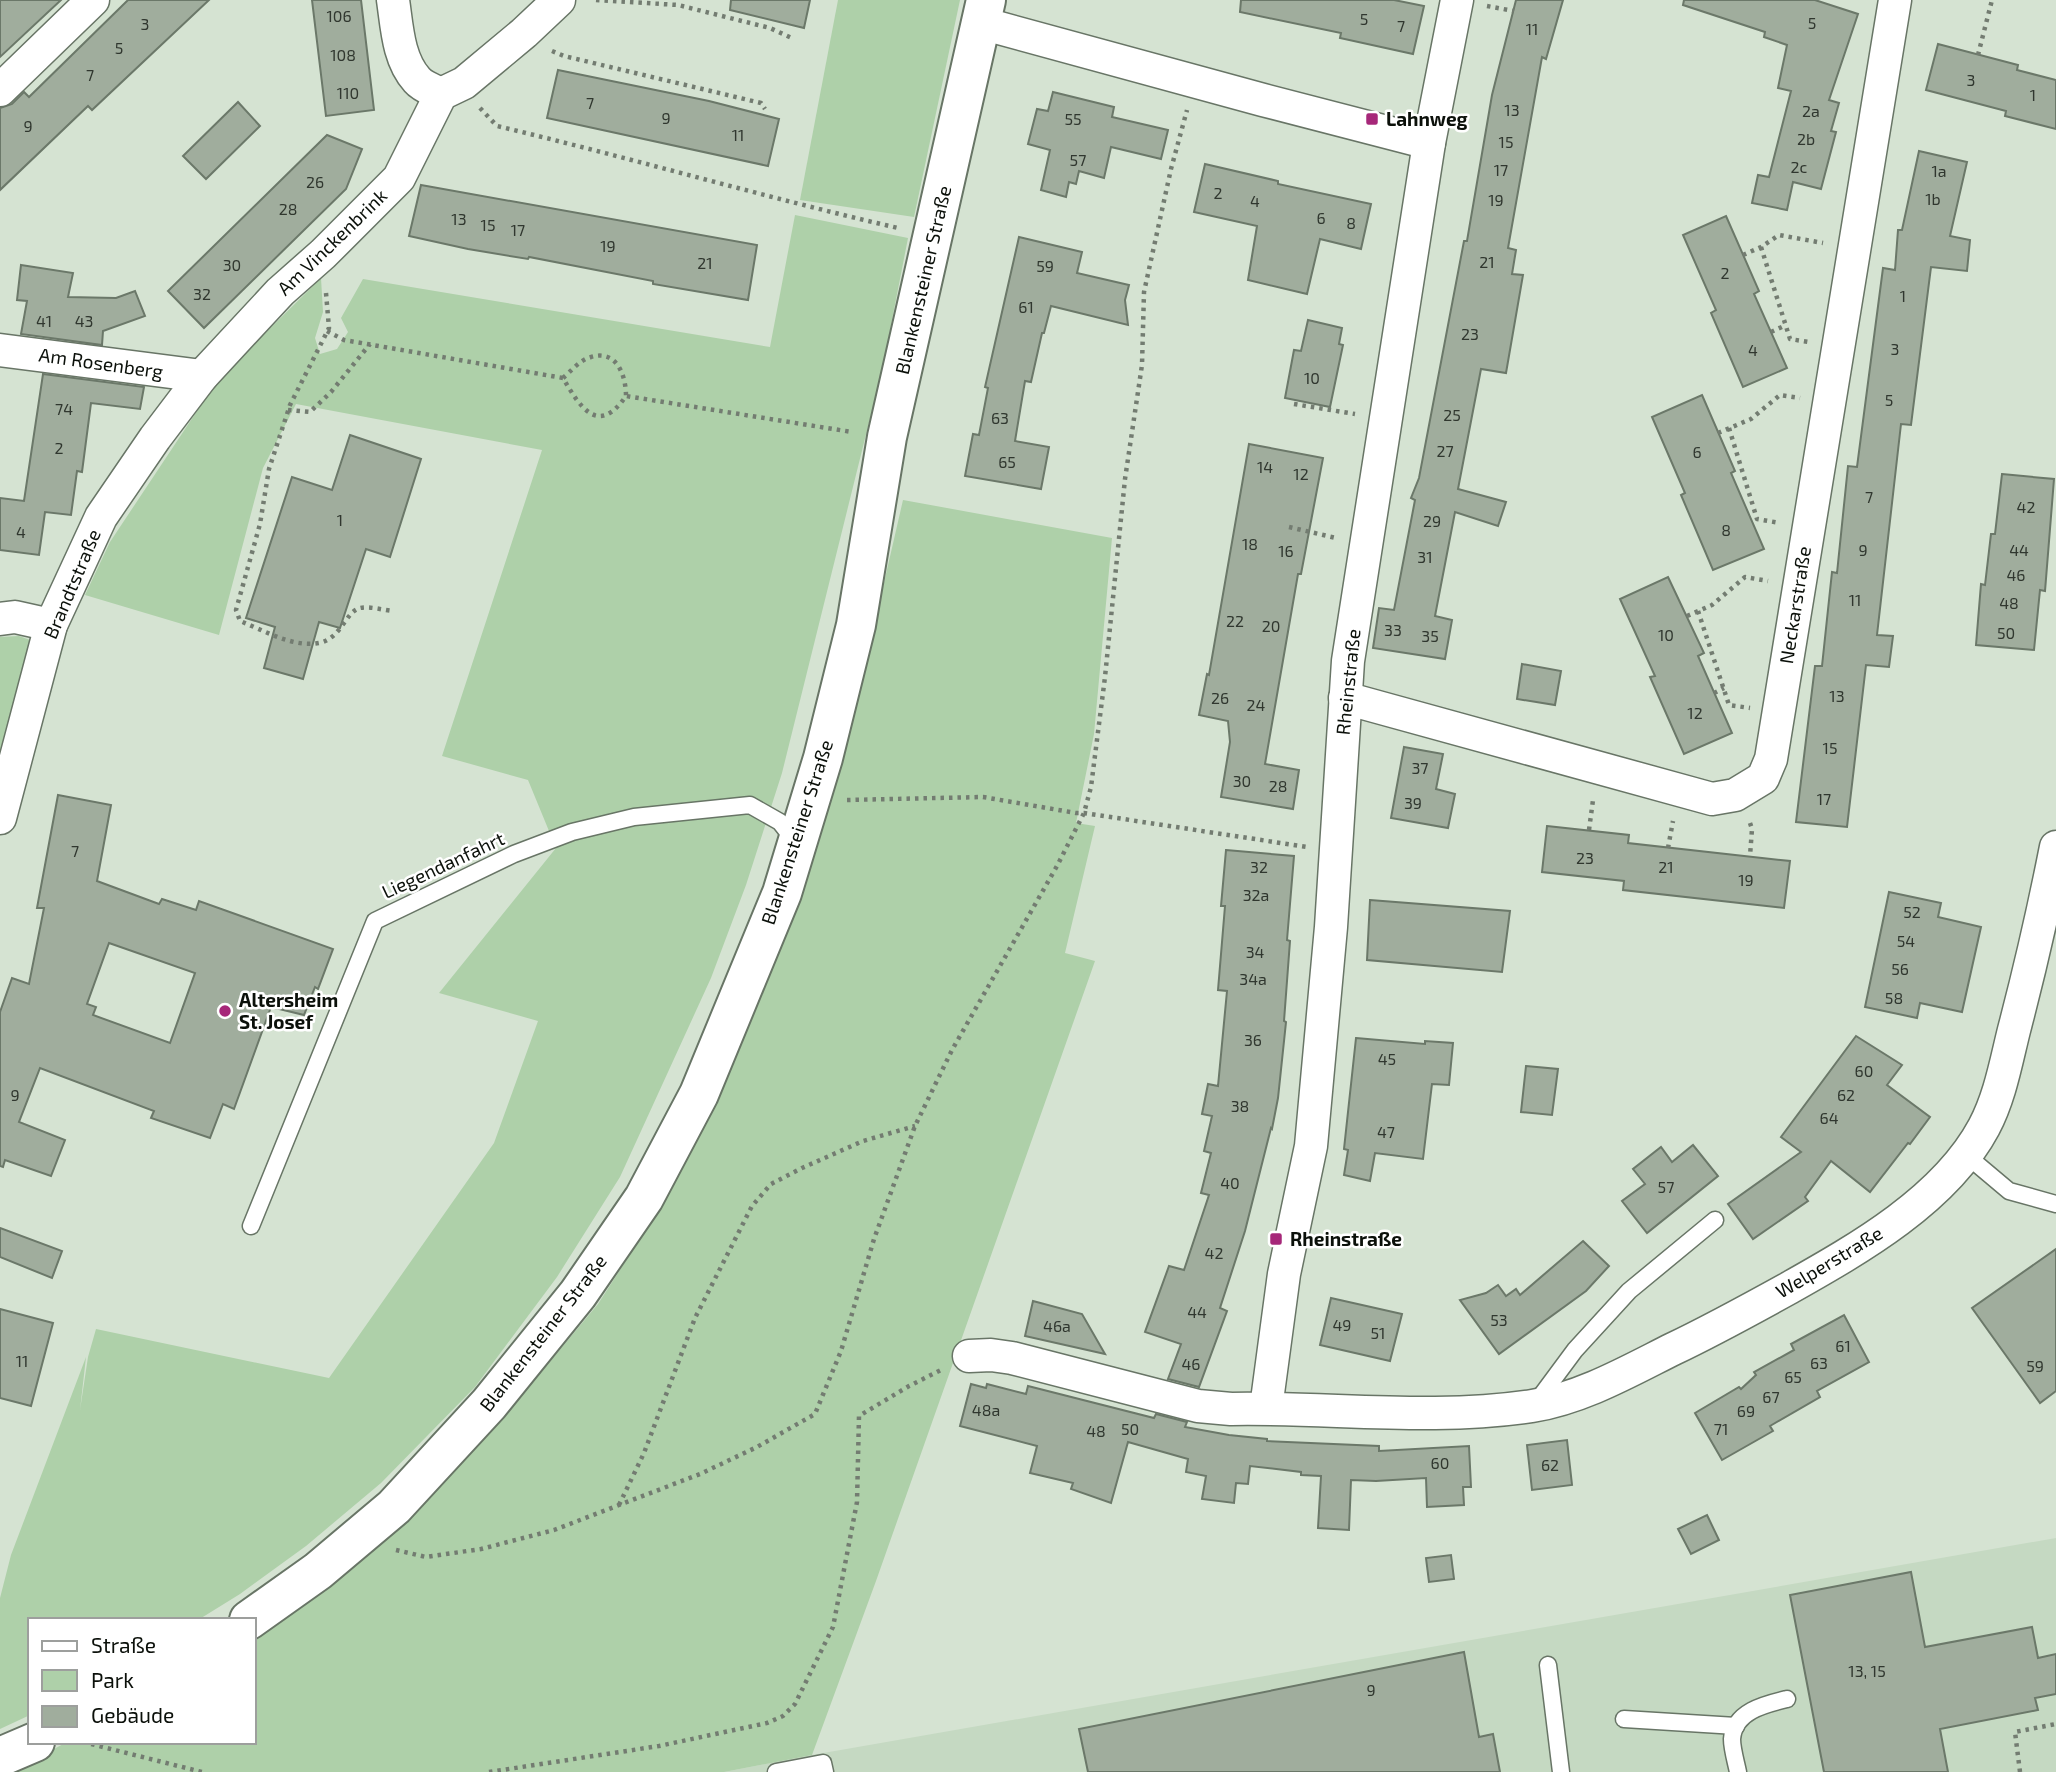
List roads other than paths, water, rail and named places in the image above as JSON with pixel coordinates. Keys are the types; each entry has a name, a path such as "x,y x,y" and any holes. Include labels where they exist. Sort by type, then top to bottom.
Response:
{"main road":[{"name":"Blankensteiner Straße","path":"252,1618 318,1571 394,1507 489,1404 578,1294 644,1198 699,1094 782,892 810,803 856,625 887,437 984,11"},
{"path":"0,1757 31,1744"}],"street":[{"path":"0,90 93,0"},
{"path":"393,0 399,44 406,63 441,87"},
{"name":"Am Vinckenbrink","path":"202,376 279,292 323,254 399,178 441,87 518,37 559,0"},
{"name":"Rheinstraße","path":"1266,1408 1284,1274 1311,1146 1331,927 1348,661 1429,143 1457,0"},
{"name":"Neckarstraße","path":"1345,698 1712,799 1735,795 1763,778 1771,759 1895,0"},
{"path":"984,11 1195,82 1429,143"},
{"name":"Am Rosenberg","path":"0,350 202,376"},
{"name":"Brandtstraße","path":"0,818 51,625 101,517 155,438 202,376"},
{"path":"0,619 15,617 51,625"},
{"name":"Welperstraße","path":"1533,1406 1604,1383 1720,1326 1858,1249 1912,1209 1941,1182 1983,1128 1997,1098 2037,940 2056,847"},
{"path":"969,1356 991,1355 1012,1359 1198,1406 1231,1409 1444,1412 1533,1406"}],"lane":[{"name":"Liegendanfahrt","path":"251,1227 375,921 514,854 572,832 634,817 750,805 780,822 797,843"},
{"path":"1965,1154 2009,1191 2056,1204"},
{"path":"1533,1406 1575,1350 1629,1292 1716,1220"},
{"path":"1548,1665 1561,1772"},
{"path":"1738,1772 1732,1739 1736,1726 1750,1711 1787,1699"},
{"path":"1624,1719 1736,1726"},
{"path":"776,1772 822,1763 825,1772"}],"place":[{"name":"Lahnweg","path":"1372,119"},
{"name":"Altersheim St. Josef","path":"225,1011"},
{"name":"Rheinstraße","path":"1276,1239"}]}
